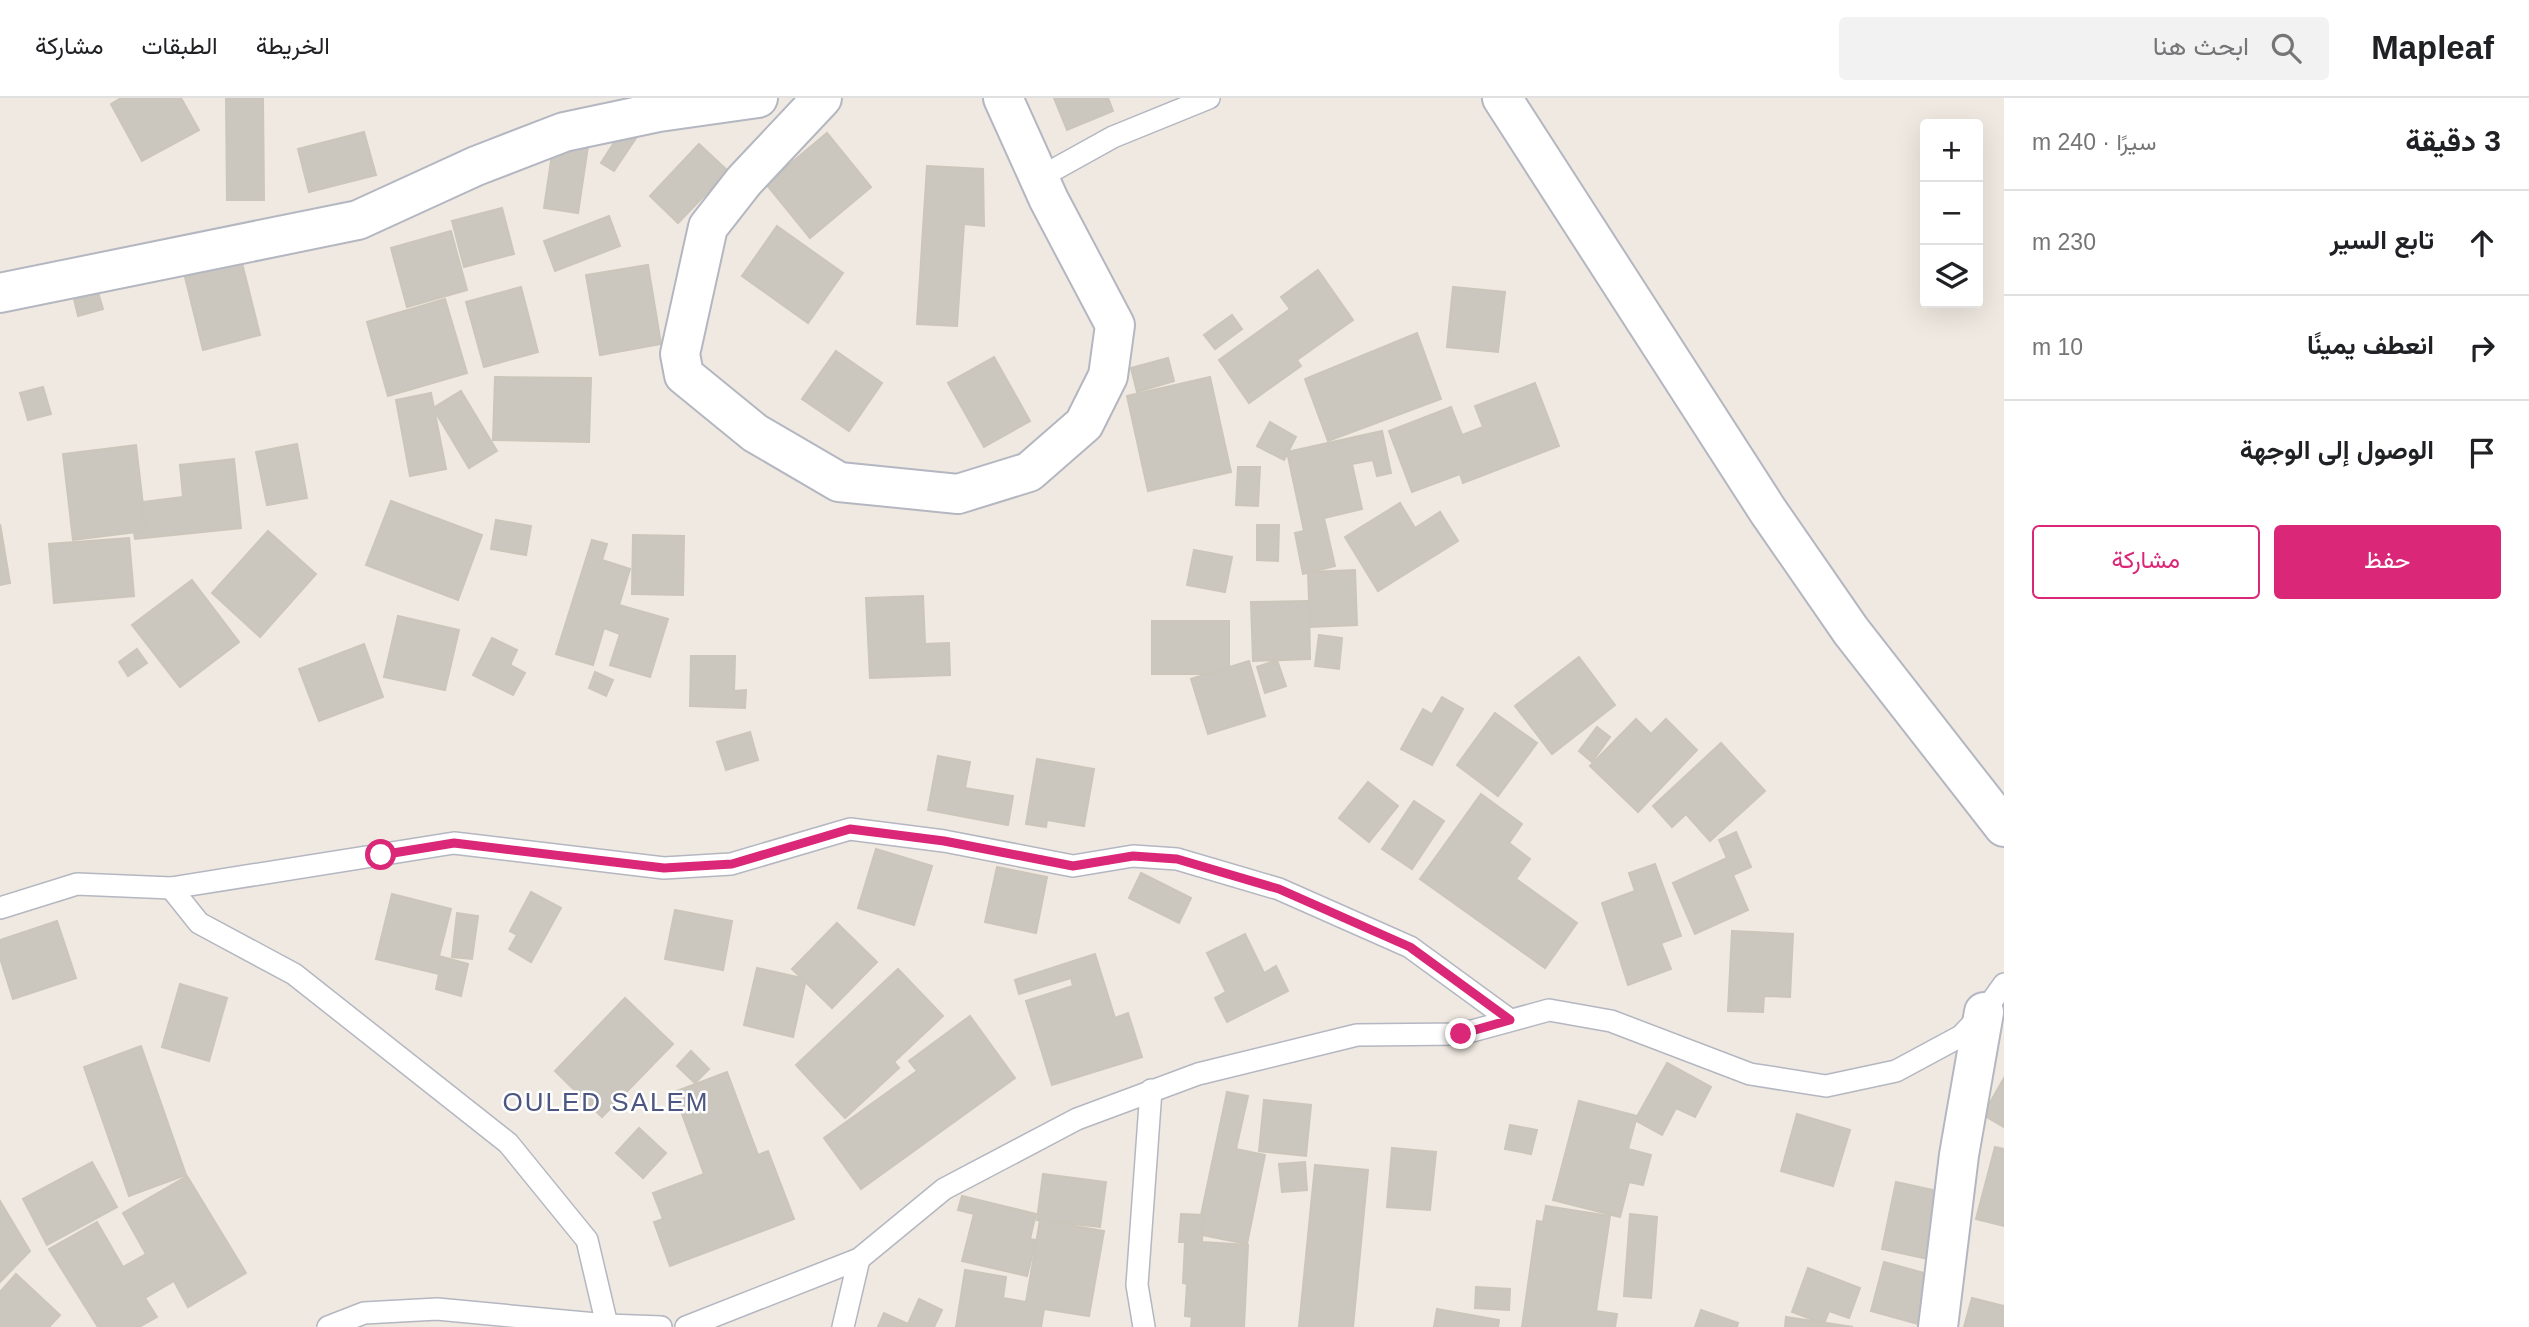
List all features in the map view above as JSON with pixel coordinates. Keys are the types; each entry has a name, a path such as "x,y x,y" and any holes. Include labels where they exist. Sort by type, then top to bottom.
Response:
{"street":[{"path":"0,293 358,220 475,166 564,132 659,112 758,98"},
{"path":"822,98 752,172 708,227 680,354 684,375 755,433 839,482 958,494 1029,472 1084,424 1108,376 1115,325 1039,178 1003,98"},
{"path":"1502,98 1768,510 1850,631 2004,827"},
{"path":"1938,1327 1959,1155 1994,998"}],"lane":[{"path":"1039,178 1113,136 1209,98"},
{"path":"0,908 77,884 171,888 454,843 664,868 732,864 850,829 944,841 1073,866 1133,856 1177,859 1279,889 1410,947 1510,1020"},
{"path":"171,888 200,923 294,974 508,1143 587,1240 607,1325"},
{"path":"686,1327 859,1259 944,1189 1077,1119 1198,1074 1357,1035 1461,1034 1549,1010 1611,1021 1750,1074 1826,1086 1896,1071 1961,1036 1994,998"},
{"path":"1144,1327 1137,1285 1151,1090"},
{"path":"843,1327 859,1259"},
{"path":"328,1327 364,1313 437,1309 607,1325 661,1327"}],"building":[{"path":"121,98 181,98 199,130 142,161 111,104"},
{"path":"226,98 263,98 264,200 227,200"},
{"path":"1054,98 1108,98 1113,111 1067,130"},
{"path":"624,127 638,135 614,171 601,163"},
{"path":"364,132 376,175 309,192 298,149"},
{"path":"827,133 871,187 810,238 766,184"},
{"path":"554,141 588,146 578,213 544,208"},
{"path":"699,144 728,171 678,223 650,196"},
{"path":"927,166 983,169 984,226 964,224 957,326 917,324"},
{"path":"502,208 514,254 464,267 452,221"},
{"path":"609,216 620,246 555,271 544,241"},
{"path":"777,226 843,273 808,323 742,276"},
{"path":"451,231 467,290 407,307 391,248"},
{"path":"241,259 260,335 203,350 184,273"},
{"path":"648,265 661,344 600,355 586,275"},
{"path":"1318,270 1353,320 1297,360 1301,366 1249,403 1219,360 1290,309 1281,297"},
{"path":"521,287 538,352 484,367 466,302"},
{"path":"1453,287 1505,292 1498,352 1447,347"},
{"path":"98,292 103,309 78,316 74,299"},
{"path":"445,299 467,373 388,396 367,322"},
{"path":"1232,315 1242,329 1215,349 1204,335"},
{"path":"1417,333 1441,399 1328,441 1305,379"},
{"path":"836,351 882,383 849,431 802,399"},
{"path":"994,357 1030,421 984,447 948,383"},
{"path":"1168,358 1174,381 1137,392 1131,368"},
{"path":"495,377 591,378 589,442 493,440"},
{"path":"1210,377 1231,472 1148,491 1127,396"},
{"path":"1535,383 1559,446 1463,483 1460,474 1412,492 1389,431 1451,407 1462,435 1483,427 1475,406"},
{"path":"43,387 51,414 28,420 20,393"},
{"path":"461,391 497,451 469,468 433,408"},
{"path":"431,393 446,469 410,476 396,400"},
{"path":"1270,422 1296,437 1284,460 1257,446"},
{"path":"1382,431 1391,473 1377,476 1373,460 1352,464 1362,509 1324,518 1335,566 1303,574 1295,533 1304,531 1287,452"},
{"path":"297,444 307,498 267,505 256,452"},
{"path":"136,445 146,531 73,540 63,454"},
{"path":"234,459 241,528 135,539 134,532 145,531 142,502 183,497 180,465"},
{"path":"1238,467 1260,467 1258,506 1236,505"},
{"path":"391,501 482,535 458,600 366,565"},
{"path":"1400,503 1415,528 1440,512 1458,541 1378,591 1345,537"},
{"path":"496,520 531,526 526,555 491,549"},
{"path":"0,524 10,583 0,585"},
{"path":"1257,525 1279,525 1278,561 1257,560"},
{"path":"268,531 316,574 260,637 212,593"},
{"path":"633,535 684,536 683,595 632,594"},
{"path":"129,538 134,596 54,603 49,544"},
{"path":"592,540 607,544 602,560 630,569 619,605 668,619 650,677 610,665 620,634 604,628 593,665 556,654"},
{"path":"1194,550 1232,557 1225,592 1187,585"},
{"path":"1355,570 1357,625 1310,627 1308,572"},
{"path":"192,580 239,642 180,687 132,625"},
{"path":"923,596 925,644 949,643 950,675 870,678 866,598"},
{"path":"1309,601 1310,659 1253,661 1251,602"},
{"path":"398,616 459,630 445,690 384,677"},
{"path":"1152,621 1229,621 1229,674 1152,674"},
{"path":"1319,635 1342,638 1339,669 1315,666"},
{"path":"492,638 517,650 510,665 525,673 513,695 473,675"},
{"path":"364,644 383,697 319,721 299,669"},
{"path":"137,649 147,663 128,676 119,662"},
{"path":"691,656 735,656 734,691 746,690 745,708 690,706"},
{"path":"1579,657 1615,705 1552,754 1515,706"},
{"path":"1277,660 1286,686 1265,693 1257,667"},
{"path":"1249,661 1265,716 1208,734 1191,679"},
{"path":"595,672 613,680 606,696 589,688"},
{"path":"1442,697 1463,709 1432,765 1401,749 1423,709 1432,714"},
{"path":"1495,713 1537,743 1498,796 1457,765"},
{"path":"1636,719 1651,734 1666,719 1697,750 1638,812 1590,766"},
{"path":"1597,727 1610,737 1592,762 1579,751"},
{"path":"750,732 758,760 726,770 717,742"},
{"path":"1721,743 1765,791 1710,841 1686,814 1672,827 1653,806"},
{"path":"938,756 970,762 965,788 1013,796 1008,825 928,810"},
{"path":"1037,759 1094,769 1084,826 1047,820 1046,827 1026,824"},
{"path":"1368,782 1398,806 1369,842 1339,818"},
{"path":"1481,794 1522,824 1509,843 1530,859 1516,879 1577,923 1545,968 1420,879"},
{"path":"1414,801 1444,821 1412,869 1382,849"},
{"path":"1736,832 1751,867 1733,875 1748,910 1695,934 1673,883 1727,858 1719,840"},
{"path":"876,849 932,866 914,925 858,908"},
{"path":"1655,864 1681,936 1661,943 1671,969 1628,985 1602,903 1635,891 1629,873"},
{"path":"997,867 1047,877 1036,933 985,922"},
{"path":"1141,873 1191,898 1179,923 1129,898"},
{"path":"531,892 561,908 531,962 509,949 517,935 510,931"},
{"path":"392,894 451,909 439,956 468,964 461,996 436,989 439,974 376,959"},
{"path":"675,910 732,921 723,970 665,959"},
{"path":"457,913 478,916 472,959 452,957"},
{"path":"57,921 76,978 13,999 0,958 0,940"},
{"path":"837,923 877,962 832,1008 792,969"},
{"path":"1732,931 1793,934 1790,997 1764,996 1763,1012 1728,1011"},
{"path":"1245,934 1264,973 1276,966 1288,991 1227,1022 1215,998 1226,992 1207,953"},
{"path":"1095,954 1115,1018 1128,1013 1142,1057 1052,1085 1026,1001 1073,986 1071,978 1019,994 1015,980"},
{"path":"757,968 806,979 793,1037 744,1025"},
{"path":"898,969 943,1016 894,1062 899,1068 845,1118 796,1065"},
{"path":"180,984 227,998 209,1061 162,1047"},
{"path":"625,998 673,1044 602,1117 555,1071"},
{"path":"970,1016 1015,1078 861,1189 824,1138 917,1071 909,1061"},
{"path":"141,1046 186,1175 129,1196 84,1067"},
{"path":"691,1051 709,1069 695,1083 677,1066"},
{"path":"1667,1063 1711,1087 1695,1117 1676,1108 1662,1135 1635,1120"},
{"path":"727,1072 758,1155 768,1151 794,1219 670,1266 654,1222 663,1219 653,1193 704,1174 674,1092"},
{"path":"2004,1078 2004,1127 1983,1115"},
{"path":"1227,1092 1248,1096 1236,1149 1265,1155 1247,1244 1197,1234"},
{"path":"1264,1100 1311,1105 1306,1156 1259,1151"},
{"path":"1579,1101 1637,1116 1628,1149 1651,1155 1643,1185 1629,1182 1620,1217 1553,1200"},
{"path":"1797,1114 1850,1130 1833,1186 1781,1171"},
{"path":"1510,1125 1537,1130 1531,1154 1505,1149"},
{"path":"639,1128 666,1153 643,1178 616,1153"},
{"path":"1995,1147 2004,1149 2004,1226 1976,1219"},
{"path":"1392,1148 1436,1152 1430,1210 1387,1207"},
{"path":"92,1162 117,1207 47,1245 23,1199"},
{"path":"1305,1162 1307,1190 1282,1192 1279,1164"},
{"path":"1315,1165 1368,1170 1353,1327 1299,1327"},
{"path":"1043,1174 1106,1182 1100,1227 1037,1220"},
{"path":"187,1176 246,1273 188,1307 174,1281 145,1298 157,1317 139,1327 98,1327 49,1249 97,1222 123,1267 146,1254 123,1213"},
{"path":"1896,1182 1956,1195 1942,1262 1882,1249"},
{"path":"962,1196 1036,1214 1030,1239 1036,1240 1027,1276 962,1261 974,1214 958,1210"},
{"path":"0,1201 30,1251 0,1282"},
{"path":"1546,1206 1610,1216 1596,1311 1617,1314 1615,1327 1522,1327 1537,1221 1543,1222"},
{"path":"1181,1214 1203,1215 1202,1242 1248,1245 1244,1327 1191,1327 1192,1317 1185,1316 1187,1284 1183,1283 1185,1242 1179,1242"},
{"path":"1630,1214 1657,1217 1651,1298 1624,1296"},
{"path":"1040,1220 1104,1231 1089,1316 1044,1309 1041,1327 956,1327 965,1270 1006,1277 1003,1298 1026,1302"},
{"path":"1884,1262 1953,1281 1929,1327 1871,1311"},
{"path":"1808,1268 1860,1288 1849,1318 1829,1311 1824,1324 1792,1312"},
{"path":"16,1274 60,1315 49,1327 0,1327 0,1292"},
{"path":"1476,1287 1510,1289 1509,1310 1475,1308"},
{"path":"1972,1298 2004,1306 2004,1327 1964,1327"},
{"path":"919,1299 942,1310 934,1327 878,1327 884,1313 908,1324"},
{"path":"1437,1309 1499,1320 1498,1327 1434,1327"},
{"path":"1701,1310 1738,1323 1737,1327 1695,1327"},
{"path":"1786,1317 1853,1327 1785,1327"}],"district":[{"name":"OULED SALEM","path":"606,1102"}],"route":[{"path":"381,855 454,843 664,868 732,864 850,829 944,841 1073,866 1133,856 1177,859 1279,889 1410,947 1510,1020 1461,1034"}]}
